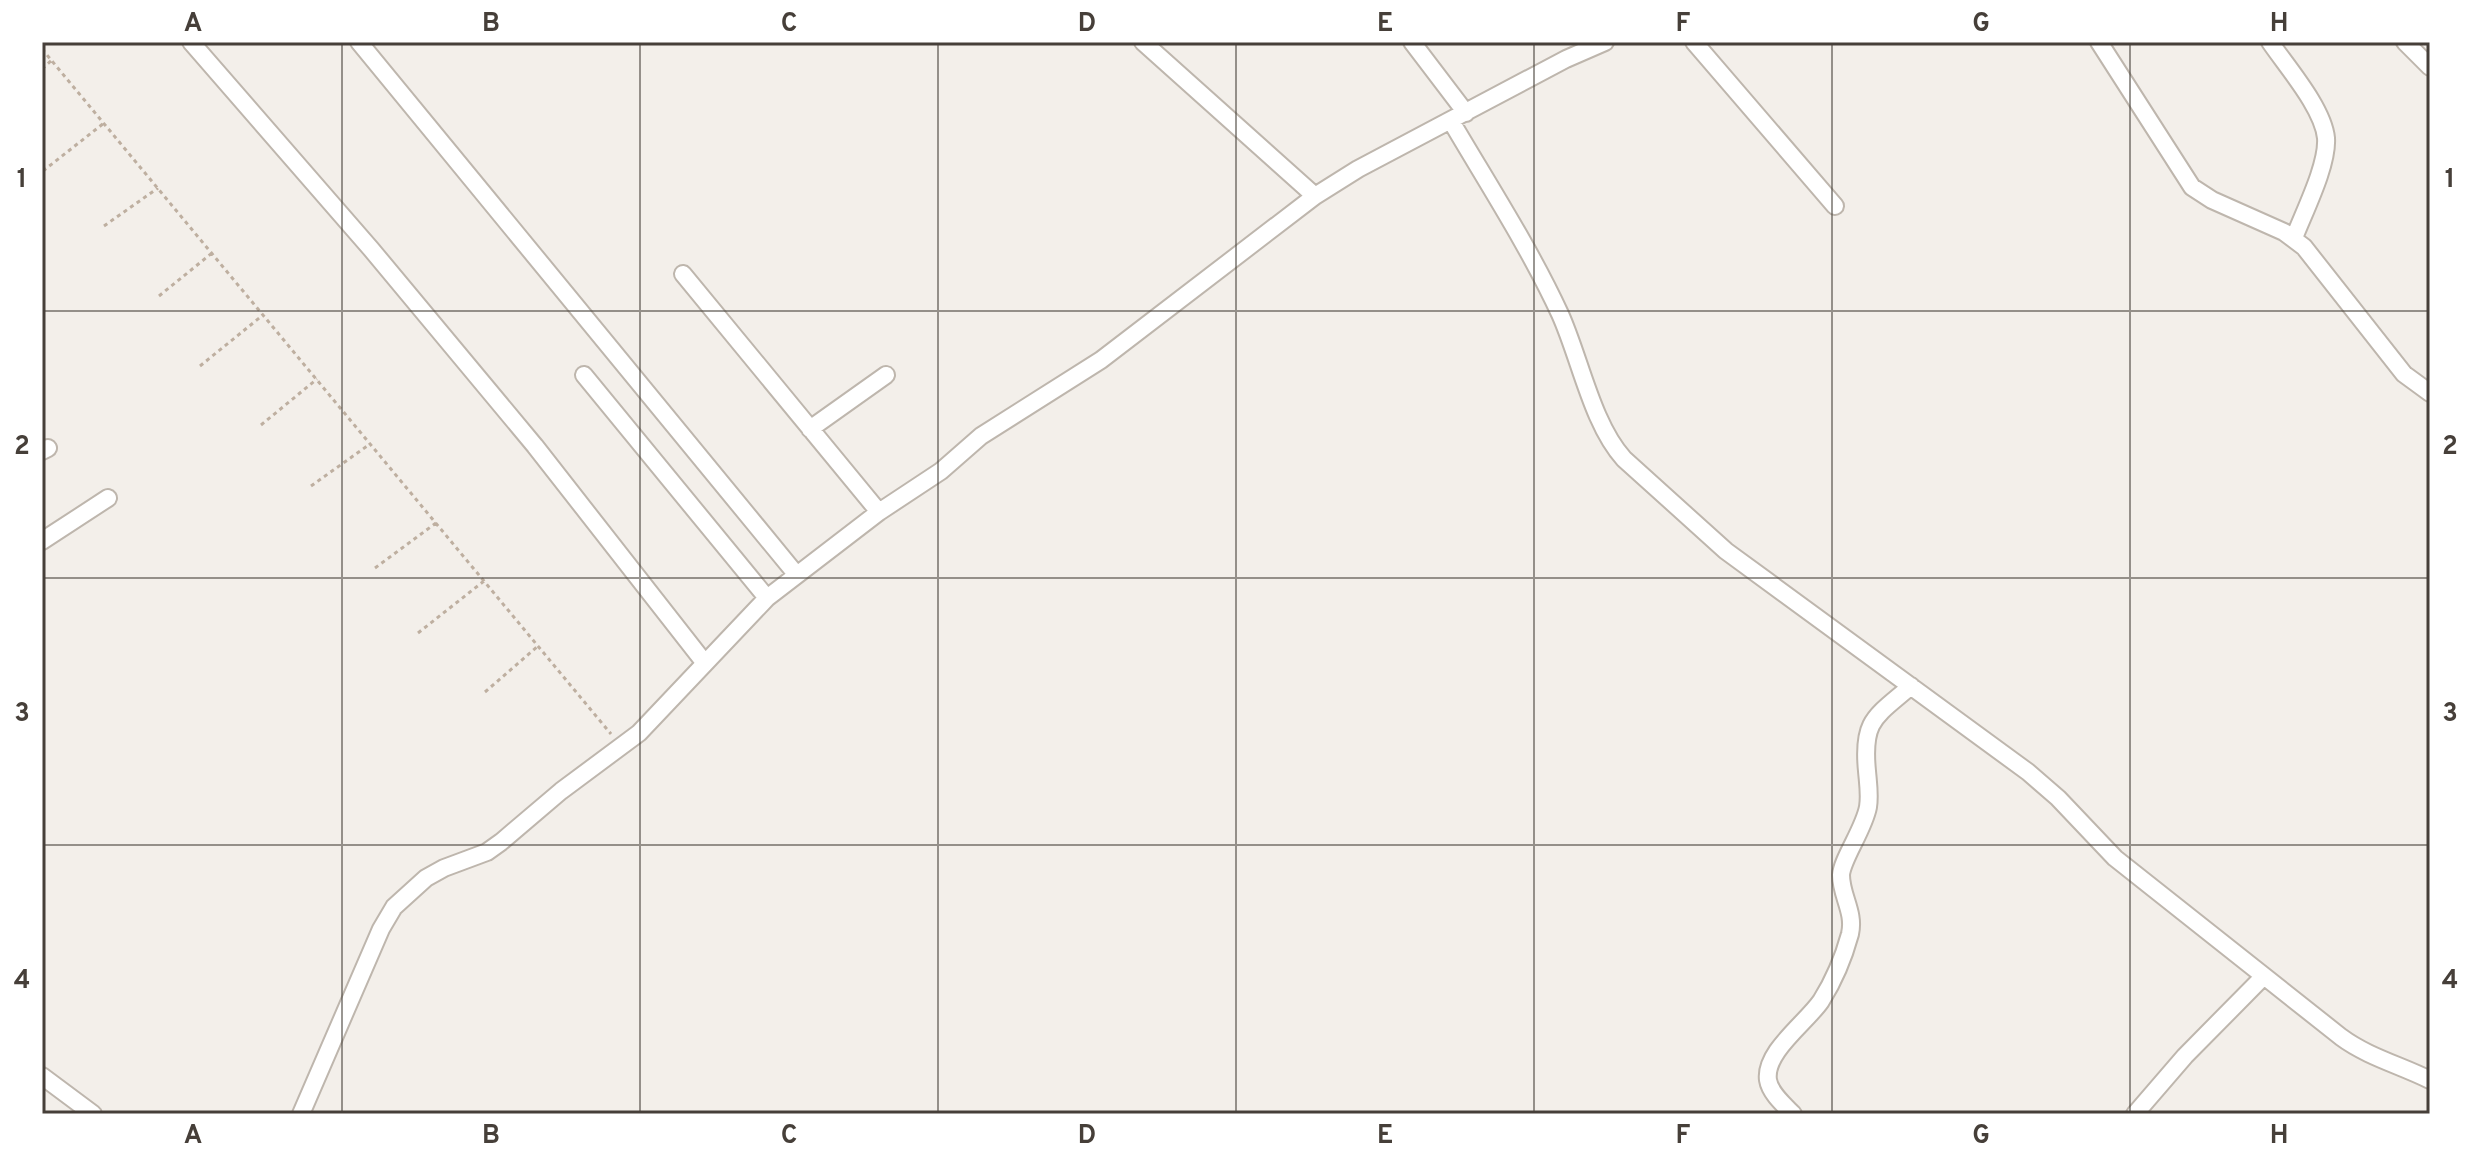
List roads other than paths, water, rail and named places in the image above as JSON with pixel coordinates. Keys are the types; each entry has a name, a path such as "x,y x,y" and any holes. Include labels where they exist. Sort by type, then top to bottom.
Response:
{"street":[{"path":"191,42 371,249 524,434 704,662"},
{"path":"359,42 796,574"},
{"path":"1143,42 1315,196"},
{"path":"1412,42 1458,117 1549,290 1572,340 1603,428 1614,448 1726,551 2028,772 2058,798 2115,858 2263,977 2351,1045 2430,1080"},
{"path":"301,1114 381,929 394,907 426,878 487,852 501,842 654,719 704,662 767,598 796,574 879,512 941,471 981,436 1101,360 1315,196 1358,169 1566,59 1605,42"},
{"path":"1694,42 1835,206"},
{"path":"2099,42 2192,187 2212,200 2294,238 2404,374 2430,393"},
{"path":"2270,42 2318,115 2326,140 2325,155 2294,238"},
{"path":"2405,42 2430,67"},
{"path":"683,274 879,512"},
{"path":"584,375 767,598"},
{"path":"810,429 886,375"},
{"path":"42,541 108,498"},
{"path":"1793,1114 1770,1085 1769,1067 1774,1056 1823,998 1846,945 1852,922 1841,870 1861,833 1868,806 1867,732 1876,716 1911,686"},
{"path":"2135,1114 2185,1056 2263,977"},
{"path":"42,1076 93,1114"}]}
